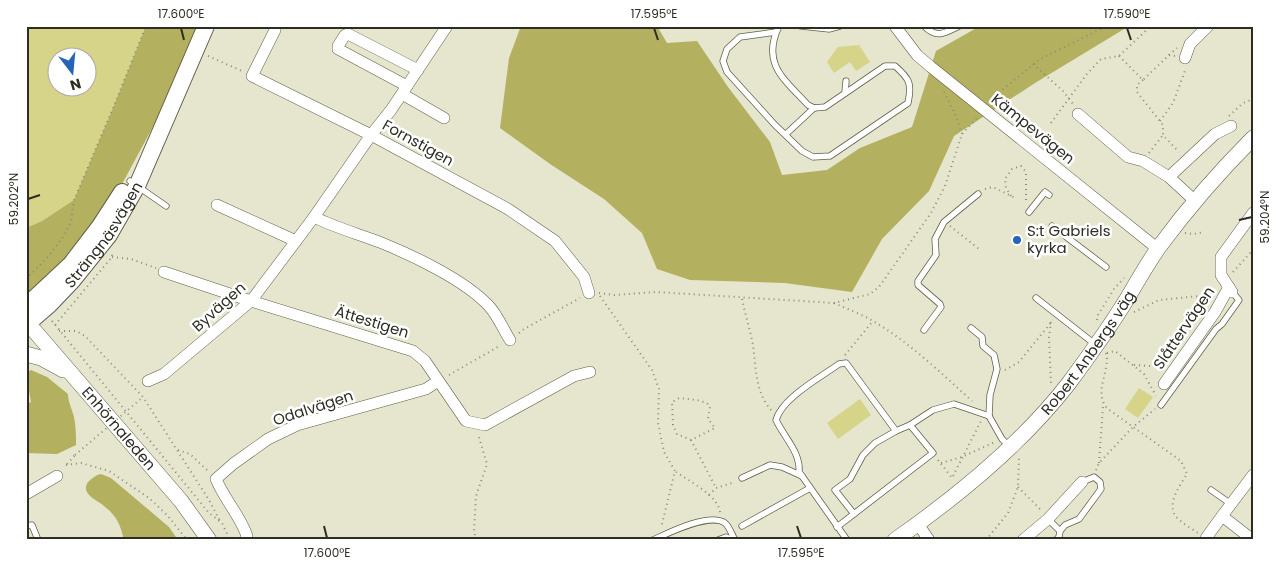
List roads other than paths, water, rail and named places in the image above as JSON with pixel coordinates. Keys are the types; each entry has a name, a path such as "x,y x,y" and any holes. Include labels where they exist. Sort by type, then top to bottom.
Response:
{"main road":[{"name":"Strängnäsvägen","path":"27,323 72,281 109,235 160,131 206,26"},
{"name":"Strängnäsvägen","path":"26,306 71,264 133,184"}],"street":[{"name":"Byvägen","path":"148,381 164,374 251,302 405,90 447,26"},
{"name":"Kämpevägen","path":"895,26 918,55 931,67 1158,249"},
{"path":"1185,58 1190,44 1208,26"},
{"name":"Fornstigen","path":"275,30 252,76 371,135 508,209 555,241 584,277 589,293"},
{"path":"418,70 348,34 345,35 338,46 338,49 405,90 444,118"},
{"path":"1078,114 1128,157 1144,161 1169,177 1195,201"},
{"path":"1169,177 1215,134 1231,126"},
{"name":"Robert Anbergs väg","path":"895,540 918,524 1010,441 1058,396 1104,348 1158,249 1195,201 1253,138"},
{"path":"217,205 296,240"},
{"name":"Slåttervägen","path":"1168,387 1186,353 1230,290 1222,275 1221,256 1253,212"},
{"path":"314,217 328,224 382,243 426,264 467,288 488,305 510,340"},
{"name":"Ättestigen","path":"164,272 251,302 413,351 425,361 466,420 485,425 574,376 590,372"},
{"name":"Enhörnaleden","path":"27,323 181,501 208,540"},
{"path":"26,354 55,364 78,380"},
{"name":"Odalvägen","path":"245,540 247,536 244,526 220,489 216,479 234,464 268,439 297,426 426,389 438,381"},
{"path":"1206,538 1253,475"},
{"path":"26,494 56,476"},
{"path":"1023,540 1048,519 1082,482"},
{"path":"1222,516 1253,540"},
{"path":"918,524 929,540"}],"lane":[{"path":"801,26 829,29 840,26"},
{"path":"924,26 933,34 942,34 960,26"},
{"path":"786,134 814,108 825,107 885,66 896,66 906,75 911,88 908,103 830,156 813,157 802,151 727,72 723,61 727,49 740,37 778,29 771,51 778,71 808,104 814,108"},
{"path":"845,93 846,81"},
{"path":"133,184 166,206"},
{"path":"1027,211 1045,192 1049,195"},
{"path":"924,330 942,307 918,285 918,281 936,255 935,239 944,222 978,194"},
{"path":"1052,226 1106,268"},
{"path":"1161,405 1168,387 1222,324 1239,300 1230,290"},
{"path":"1036,298 1104,348"},
{"path":"971,328 982,336 983,346 994,356 996,373 990,395 989,416"},
{"path":"847,540 799,472 800,463 797,456 776,420 779,412 786,404 839,364 846,363 896,431"},
{"path":"854,514 835,490 850,479 863,455 876,443 933,410 954,404 989,416 1010,441"},
{"path":"837,527 932,453 910,425"},
{"path":"742,478 770,465 782,467 802,476"},
{"path":"1056,540 1065,525 1079,519 1102,489 1100,482 1094,477 1082,482"},
{"path":"742,526 810,488"},
{"path":"1211,490 1231,504"},
{"path":"656,538 702,521 717,519 726,523 734,540"},
{"path":"1048,519 1060,531"},
{"path":"26,526 32,526 38,540"},
{"path":"718,540 726,537 734,540"}],"place":[{"name":"S:t Gabriels kyrka","path":"1017,240"}]}
